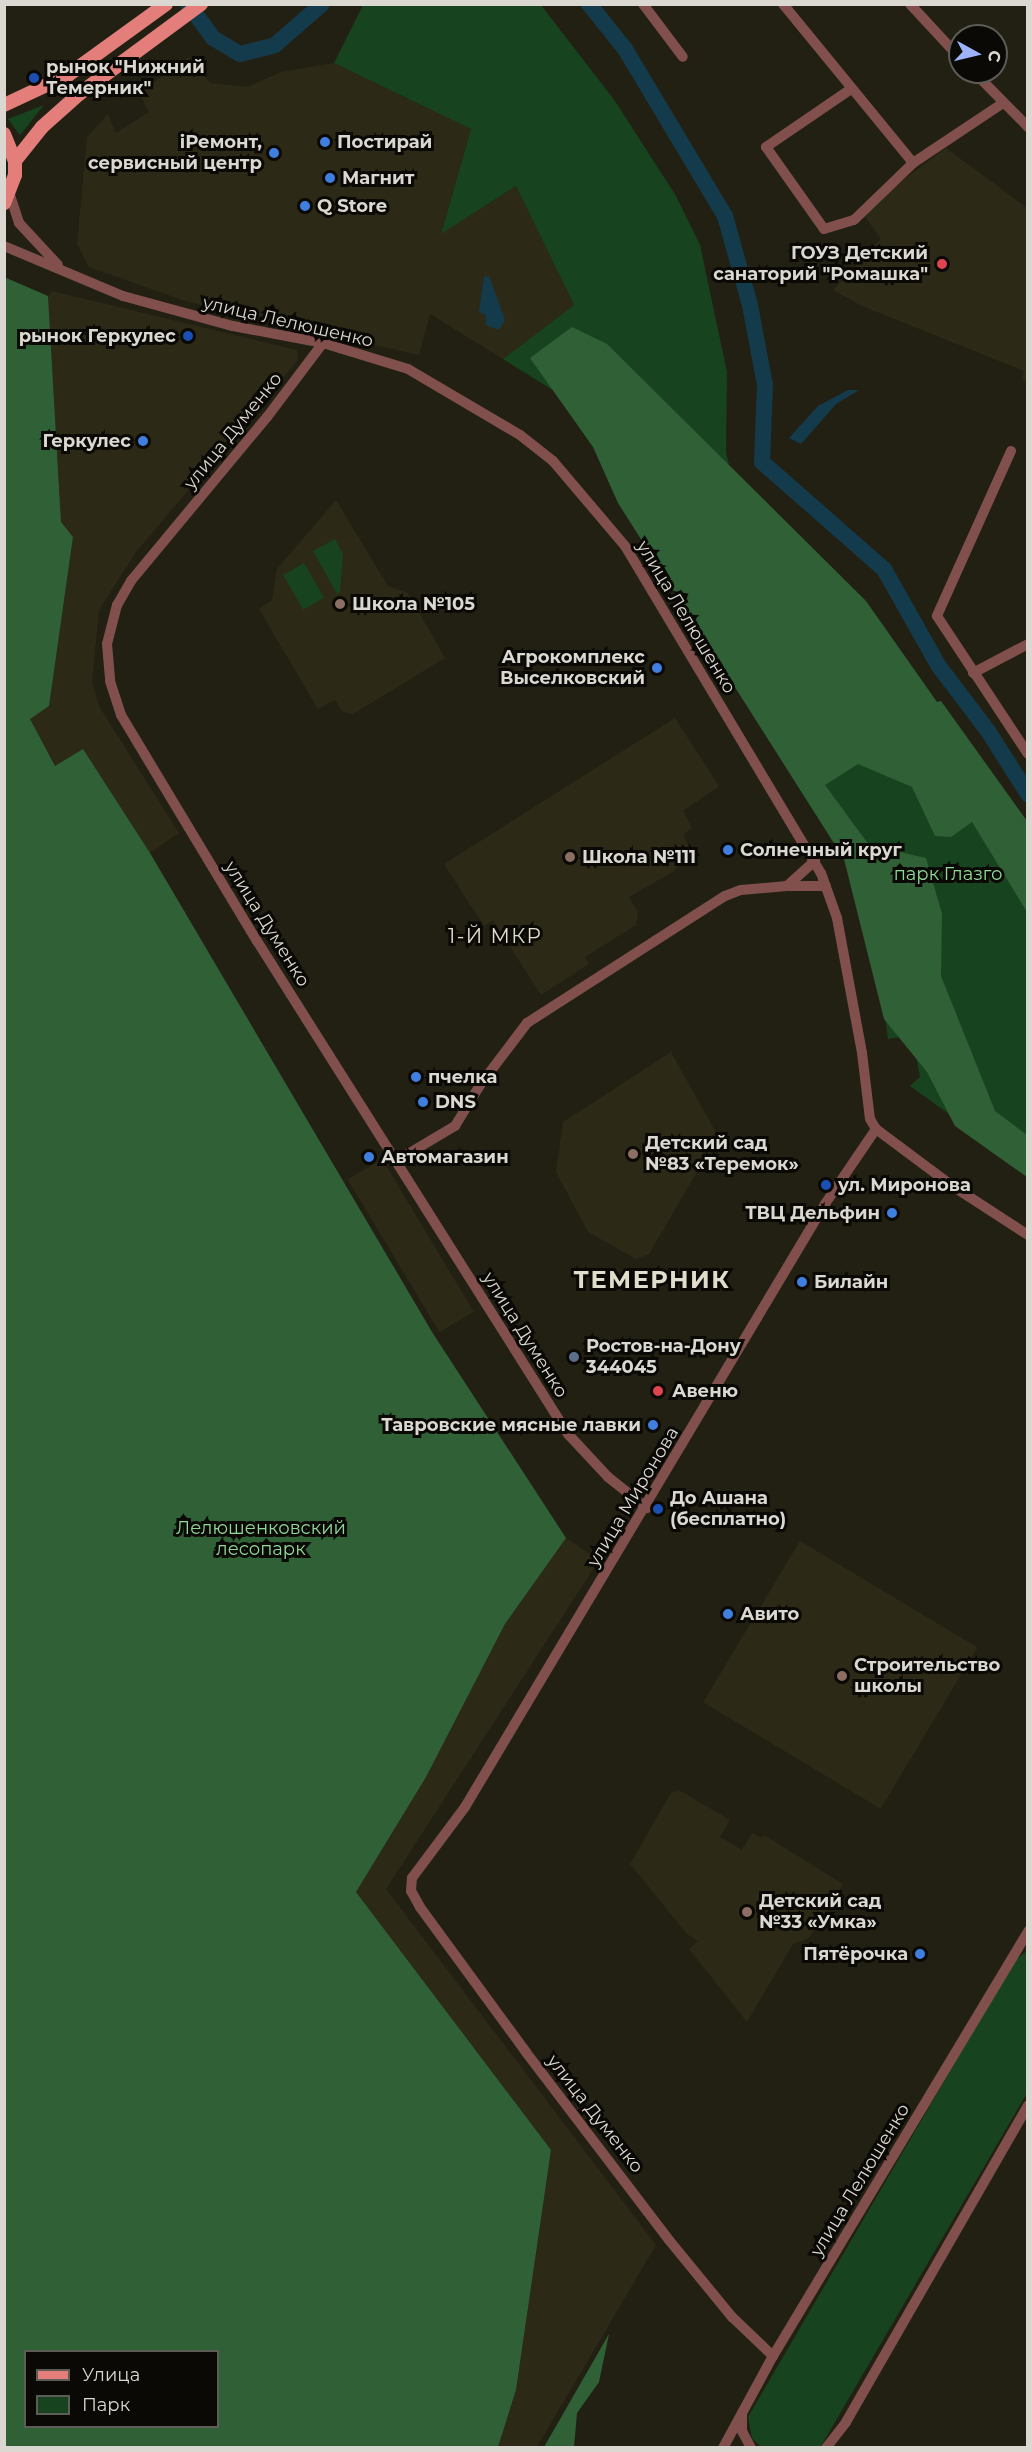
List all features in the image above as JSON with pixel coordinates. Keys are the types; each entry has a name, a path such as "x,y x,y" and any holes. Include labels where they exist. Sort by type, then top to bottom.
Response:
{"main road":[{"path":"4,105 68,75 166,4"},
{"path":"7,199 15,162 42,127 72,100 201,4"},
{"path":"4,134 15,162"}],"street":[{"path":"643,4 683,57"},
{"path":"783,4 913,163"},
{"path":"910,4 948,45"},
{"path":"985,84 1028,128"},
{"path":"851,89 766,147 824,230 854,220 913,163 1003,103"},
{"path":"7,199 19,223 62,269"},
{"name":"улица Лелюшенко","path":"4,246 123,296 169,310 323,343 416,373 520,435 560,469 625,546 814,861 826,886 837,918 855,1011 870,1119 876,1129"},
{"name":"улица Думенко","path":"323,343 267,417 131,581 117,605 107,644 110,681 121,715 396,1161 568,1434 608,1478 647,1508"},
{"path":"1011,451 937,616 1028,754"},
{"path":"973,673 1028,644"},
{"path":"786,886 814,861"},
{"path":"396,1161 455,1126 480,1085 527,1023 725,896 741,890 786,886 826,886"},
{"path":"876,1129 1028,1235"},
{"name":"улица Миронова","path":"412,1878 465,1808 647,1508 825,1204 876,1129"},
{"name":"улица Думенко","path":"412,1878 411,1891 420,1907 526,2052 669,2240 732,2317 773,2356"},
{"name":"улица Лелюшенко","path":"723,2448 773,2356 1028,1931"},
{"path":"1016,1950 1028,1947"},
{"path":"826,2448 846,2422 1028,2106"},
{"path":"742,2410 742,2431 751,2448"}],"shaded area":[{"path":"189,57 210,83 247,87 281,72 334,63 471,129 441,233 516,186 574,305 503,359 430,314 419,355 185,301 89,267 77,244 87,137 108,114 116,133 149,112 139,93"},
{"name":"ГОУЗ Детский санаторий \"Ромашка\"","path":"946,148 1027,208 1027,382 1022,379 1024,371 862,306 833,290 881,239 864,215 871,204"},
{"name":"Геркулес","path":"52,291 297,350 298,360 136,552 99,610 92,682 100,708 179,833 150,853 83,749 55,766 29,719 49,706 73,537 61,523 48,296"},
{"name":"Школа №105","path":"336,500 388,586 408,593 445,658 353,714 343,712 335,700 318,709 259,609 272,600 277,569"},
{"name":"Школа №111","path":"675,718 719,786 683,811 692,828 683,835 691,850 674,871 629,897 638,912 636,925 585,957 589,964 541,995 493,920 484,926 444,864"},
{"name":"Детский сад №83 «Теремок»","path":"671,1052 718,1136 649,1254 636,1259 588,1232 556,1172 563,1122"},
{"path":"382,1159 474,1312 439,1332 348,1180"},
{"path":"566,1538 599,1560 386,1889 656,2245 537,2447 498,2447 516,2390 551,2150 356,1892 426,1777 505,1624"},
{"name":"Строительство школы","path":"800,1541 977,1648 881,1809 703,1702"},
{"name":"Детский сад №33 «Умка»","path":"679,1790 730,1820 720,1837 742,1850 752,1833 761,1838 764,1835 843,1884 809,1938 793,1944 747,2022 689,1949 698,1941 687,1934 630,1864 671,1793"}],"green space":[{"name":"парк Глазго","path":"363,5 541,5 615,101 676,196 700,245 727,372 726,453 732,477 1027,844 1027,1170 910,1086 920,1077 912,1035 888,1039 866,867 591,414 503,359 574,305 516,186 441,234 471,129 334,63"},
{"path":"44,105 20,135 8,119"},
{"name":"Лелюшенковский лесопарк","path":"4,277 48,296 61,522 73,537 49,706 30,719 55,766 83,749 150,853 432,1332 566,1538 505,1624 426,1777 356,1892 551,2150 516,2390 498,2447 5,2447"},
{"name":"парк Глазго","path":"572,327 607,344 866,601 937,702 941,701 1027,821 1027,912 972,822 951,837 935,836 912,787 858,764 825,785 869,845 926,858 942,914 941,976 995,1111 1027,1135 1027,1177 955,1126 927,1072 884,1019 844,859 618,503 593,447 530,358"},
{"path":"335,539 343,554 340,592 337,594 313,551"},
{"path":"304,563 324,598 303,610 283,575"},
{"path":"1027,1951 1027,2093 821,2446 761,2447 752,2438 748,2417 1015,1960"},
{"path":"609,2334 599,2382 577,2413 574,2447 544,2447"}],"water":[{"path":"489,276 505,320 499,330 486,325 486,315 479,312 484,277"},
{"path":"848,390 859,390 836,404 801,444 789,438 818,406"}],"waterway":[{"path":"188,4 213,38 240,54 275,45 322,4"},
{"path":"589,4 625,49 725,216 750,305 765,385 762,462 884,569 938,665 988,731 1028,794"}],"place":[{"name":"рынок \"Нижний Темерник\"","path":"34,78"},
{"name":"Постирай","path":"325,142"},
{"name":"iРемонт, сервисный центр","path":"274,153"},
{"name":"Магнит","path":"330,178"},
{"name":"Q Store","path":"305,206"},
{"name":"ГОУЗ Детский санаторий \"Ромашка\"","path":"942,264"},
{"name":"рынок Геркулес","path":"188,336"},
{"name":"Геркулес","path":"143,441"},
{"name":"Школа №105","path":"340,604"},
{"name":"Агрокомплекс Выселковский","path":"657,668"},
{"name":"Солнечный круг","path":"728,850"},
{"name":"Школа №111","path":"570,857"},
{"name":"пчелка","path":"416,1077"},
{"name":"DNS","path":"423,1102"},
{"name":"Детский сад №83 «Теремок»","path":"633,1154"},
{"name":"Автомагазин","path":"369,1157"},
{"name":"ул. Миронова","path":"826,1185"},
{"name":"ТВЦ Дельфин","path":"892,1213"},
{"name":"Билайн","path":"802,1282"},
{"name":"Ростов-на-Дону 344045","path":"574,1357"},
{"name":"Авеню","path":"658,1391"},
{"name":"Тавровские мясные лавки","path":"653,1425"},
{"name":"До Ашана (бесплатно)","path":"658,1509"},
{"name":"Авито","path":"728,1614"},
{"name":"Строительство школы","path":"842,1676"},
{"name":"Детский сад №33 «Умка»","path":"747,1912"},
{"name":"Пятёрочка","path":"920,1954"}],"district":[{"name":"1-Й МКР","path":"495,936"},
{"name":"ТЕМЕРНИК","path":"652,1280"}]}
